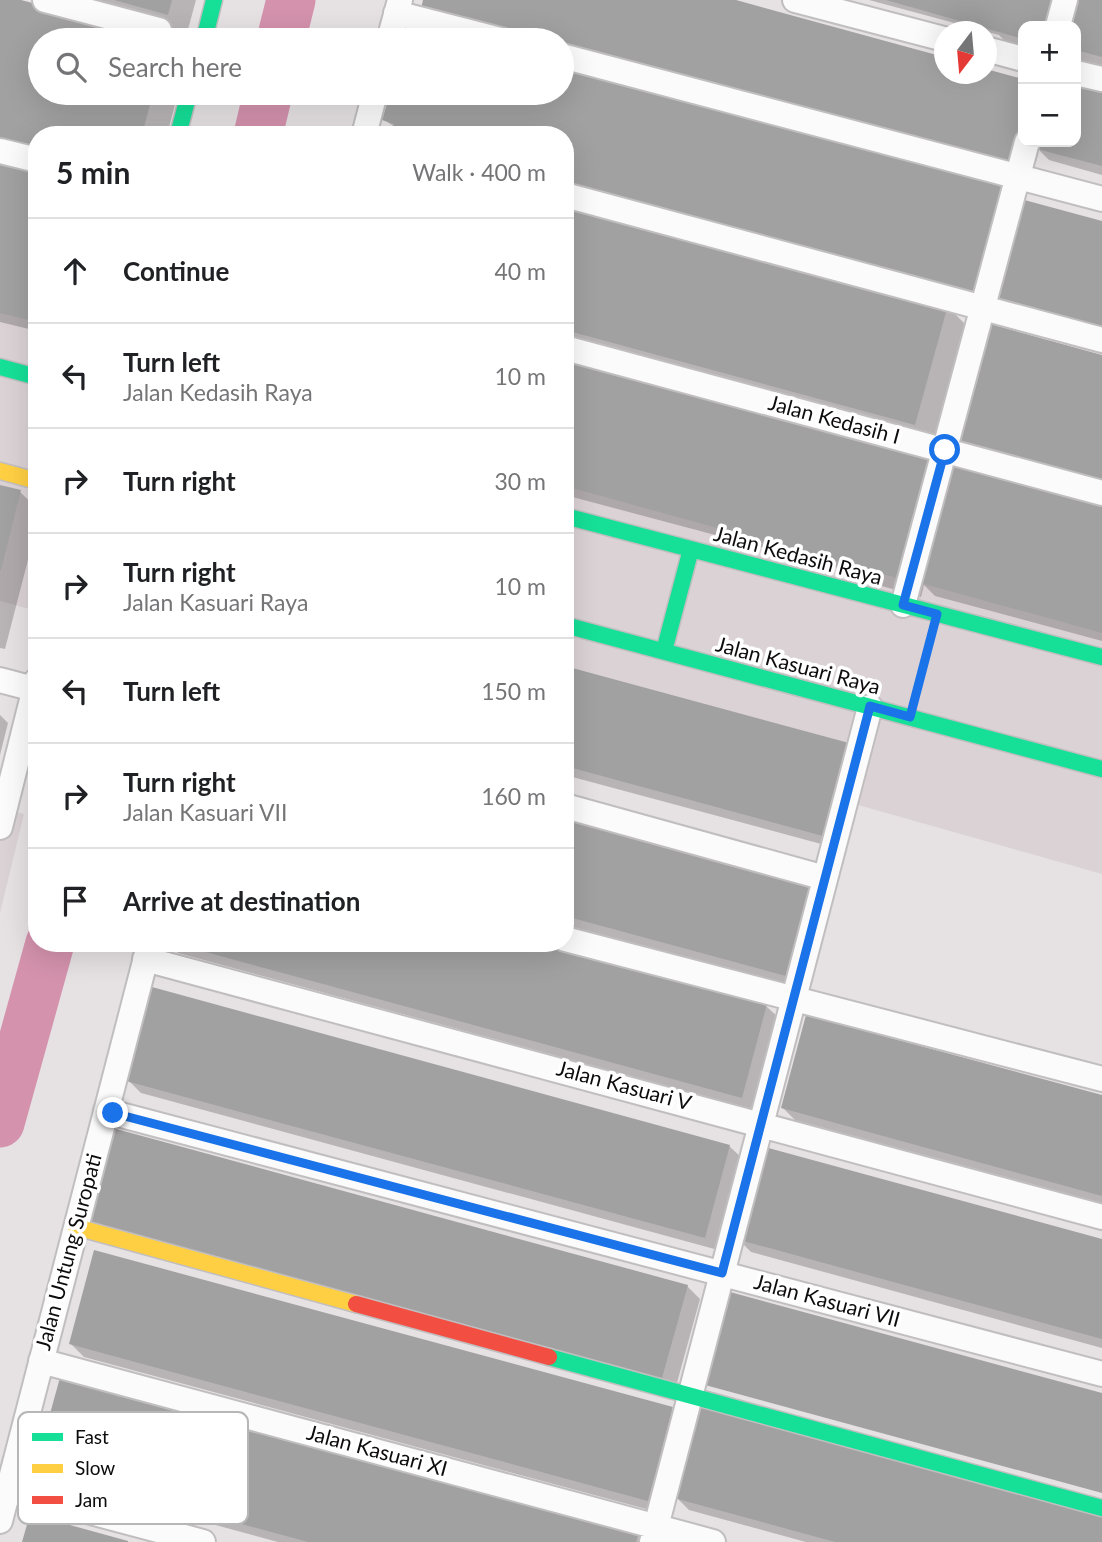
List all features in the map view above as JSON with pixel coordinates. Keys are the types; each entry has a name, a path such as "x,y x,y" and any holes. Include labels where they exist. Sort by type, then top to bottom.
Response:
{"main road":[{"path":"207,28 214,0"},
{"path":"180,126 186,105"},
{"path":"0,367 28,375"},
{"path":"0,471 28,479"},
{"name":"Jalan Kedasih Raya","path":"574,518 1102,657"},
{"path":"664,652 691,549"},
{"name":"Jalan Kasuari Raya","path":"574,627 1102,769"},
{"path":"76,1227 1102,1508"}],"street":[{"path":"46,0 151,28"},
{"path":"795,0 934,36"},
{"path":"1059,21 1065,0"},
{"path":"392,28 398,6 465,28"},
{"path":"997,53 1018,58"},
{"path":"574,59 1102,199"},
{"path":"1081,74 1102,79"},
{"path":"366,126 372,105"},
{"path":"903,605 1026,147"},
{"path":"0,151 28,158"},
{"path":"574,197 982,310 1102,340"},
{"name":"Jalan Kedasih I","path":"574,350 1102,493"},
{"path":"0,680 28,684"},
{"path":"654,1534 870,706"},
{"path":"0,827 28,717"},
{"path":"574,808 825,878"},
{"path":"574,941 1102,1079"},
{"name":"Jalan Untung Suropati","path":"28,1412 147,952"},
{"name":"Jalan Kasuari V","path":"151,952 1102,1217"},
{"name":"Jalan Kasuari VII","path":"106,1111 1102,1374"},
{"name":"Jalan Kasuari XI","path":"41,1361 222,1412"},
{"name":"Jalan Kasuari XI","path":"248,1419 654,1534 713,1542"},
{"name":"Jalan Untung Suropati","path":"0,1521 18,1451"},
{"path":"8,1490 18,1493"},
{"path":"136,1524 203,1542"}],"path":[{"path":"910,717 937,614"}],"shaded area":[{"path":"0,259 28,267 28,609 0,601"},
{"path":"574,424 1102,567 1102,874 574,725"},
{"path":"0,808 24,814 0,913"}],"building":[{"path":"0,0 21,0 129,28 28,28 28,105 150,105 144,126 28,126 28,151 0,143"},
{"path":"114,0 172,0 168,15"},
{"path":"423,0 736,0 934,54 934,84 997,84 997,72 1018,78 1018,137 1009,174 574,55 574,28 476,28 420,13"},
{"path":"886,0 1055,0 1049,21 1018,21 1018,38 997,32 997,21 960,21"},
{"path":"1072,0 1102,0 1102,57 1081,51 1081,21 1066,21"},
{"path":"422,23 440,28 421,28"},
{"path":"574,64 1011,184 978,304 574,194 574,126 393,126 382,120 386,105 574,105"},
{"path":"1081,84 1102,90 1102,166 1033,148 1081,147"},
{"path":"0,164 28,172 28,320 0,313"},
{"path":"1017,198 1102,221 1102,328 990,298"},
{"path":"574,202 948,305 915,425 574,332"},
{"path":"983,322 1102,355 1102,484 951,442"},
{"path":"574,359 935,458 901,579 574,488"},
{"path":"952,463 1102,504 1102,633 920,583"},
{"path":"0,485 21,490 1,570 0,570"},
{"path":"574,668 849,743 823,836 574,768"},
{"path":"574,818 818,884 793,978 574,918"},
{"path":"574,951 767,1004 742,1098 205,952"},
{"path":"152,987 730,1145 705,1238 126,1081"},
{"path":"806,1015 1102,1095 1102,1196 781,1108"},
{"path":"109,1127 688,1285 662,1378 83,1221"},
{"path":"761,1146 1102,1239 1102,1339 736,1239"},
{"path":"94,1250 673,1407 648,1501 69,1344"},
{"path":"730,1292 1102,1393 1102,1493 705,1385"},
{"path":"61,1374 201,1412 50,1412"},
{"path":"697,1405 1102,1514 1102,1542 835,1542 674,1498"},
{"path":"248,1425 639,1531 636,1542 308,1542 242,1524 248,1524"},
{"path":"27,1524 66,1524 128,1541 128,1542 22,1542"}],"waterway":[{"path":"284,28 291,0"},
{"path":"260,126 265,105"},
{"path":"0,1123 48,952"}],"traffic: fast":[{"path":"207,28 214,0"},
{"path":"180,126 186,105"},
{"path":"0,367 28,375"},
{"path":"574,518 1102,657"},
{"path":"664,651 691,549"},
{"path":"574,627 1102,769"},
{"path":"549,1357 1102,1508"}],"traffic: slow":[{"path":"0,471 28,479"},
{"path":"76,1227 356,1304"}],"traffic: jam":[{"path":"356,1304 549,1357"}],"route":[{"path":"113,1113 722,1273 870,706 910,717 937,614 903,605 945,450"}]}
